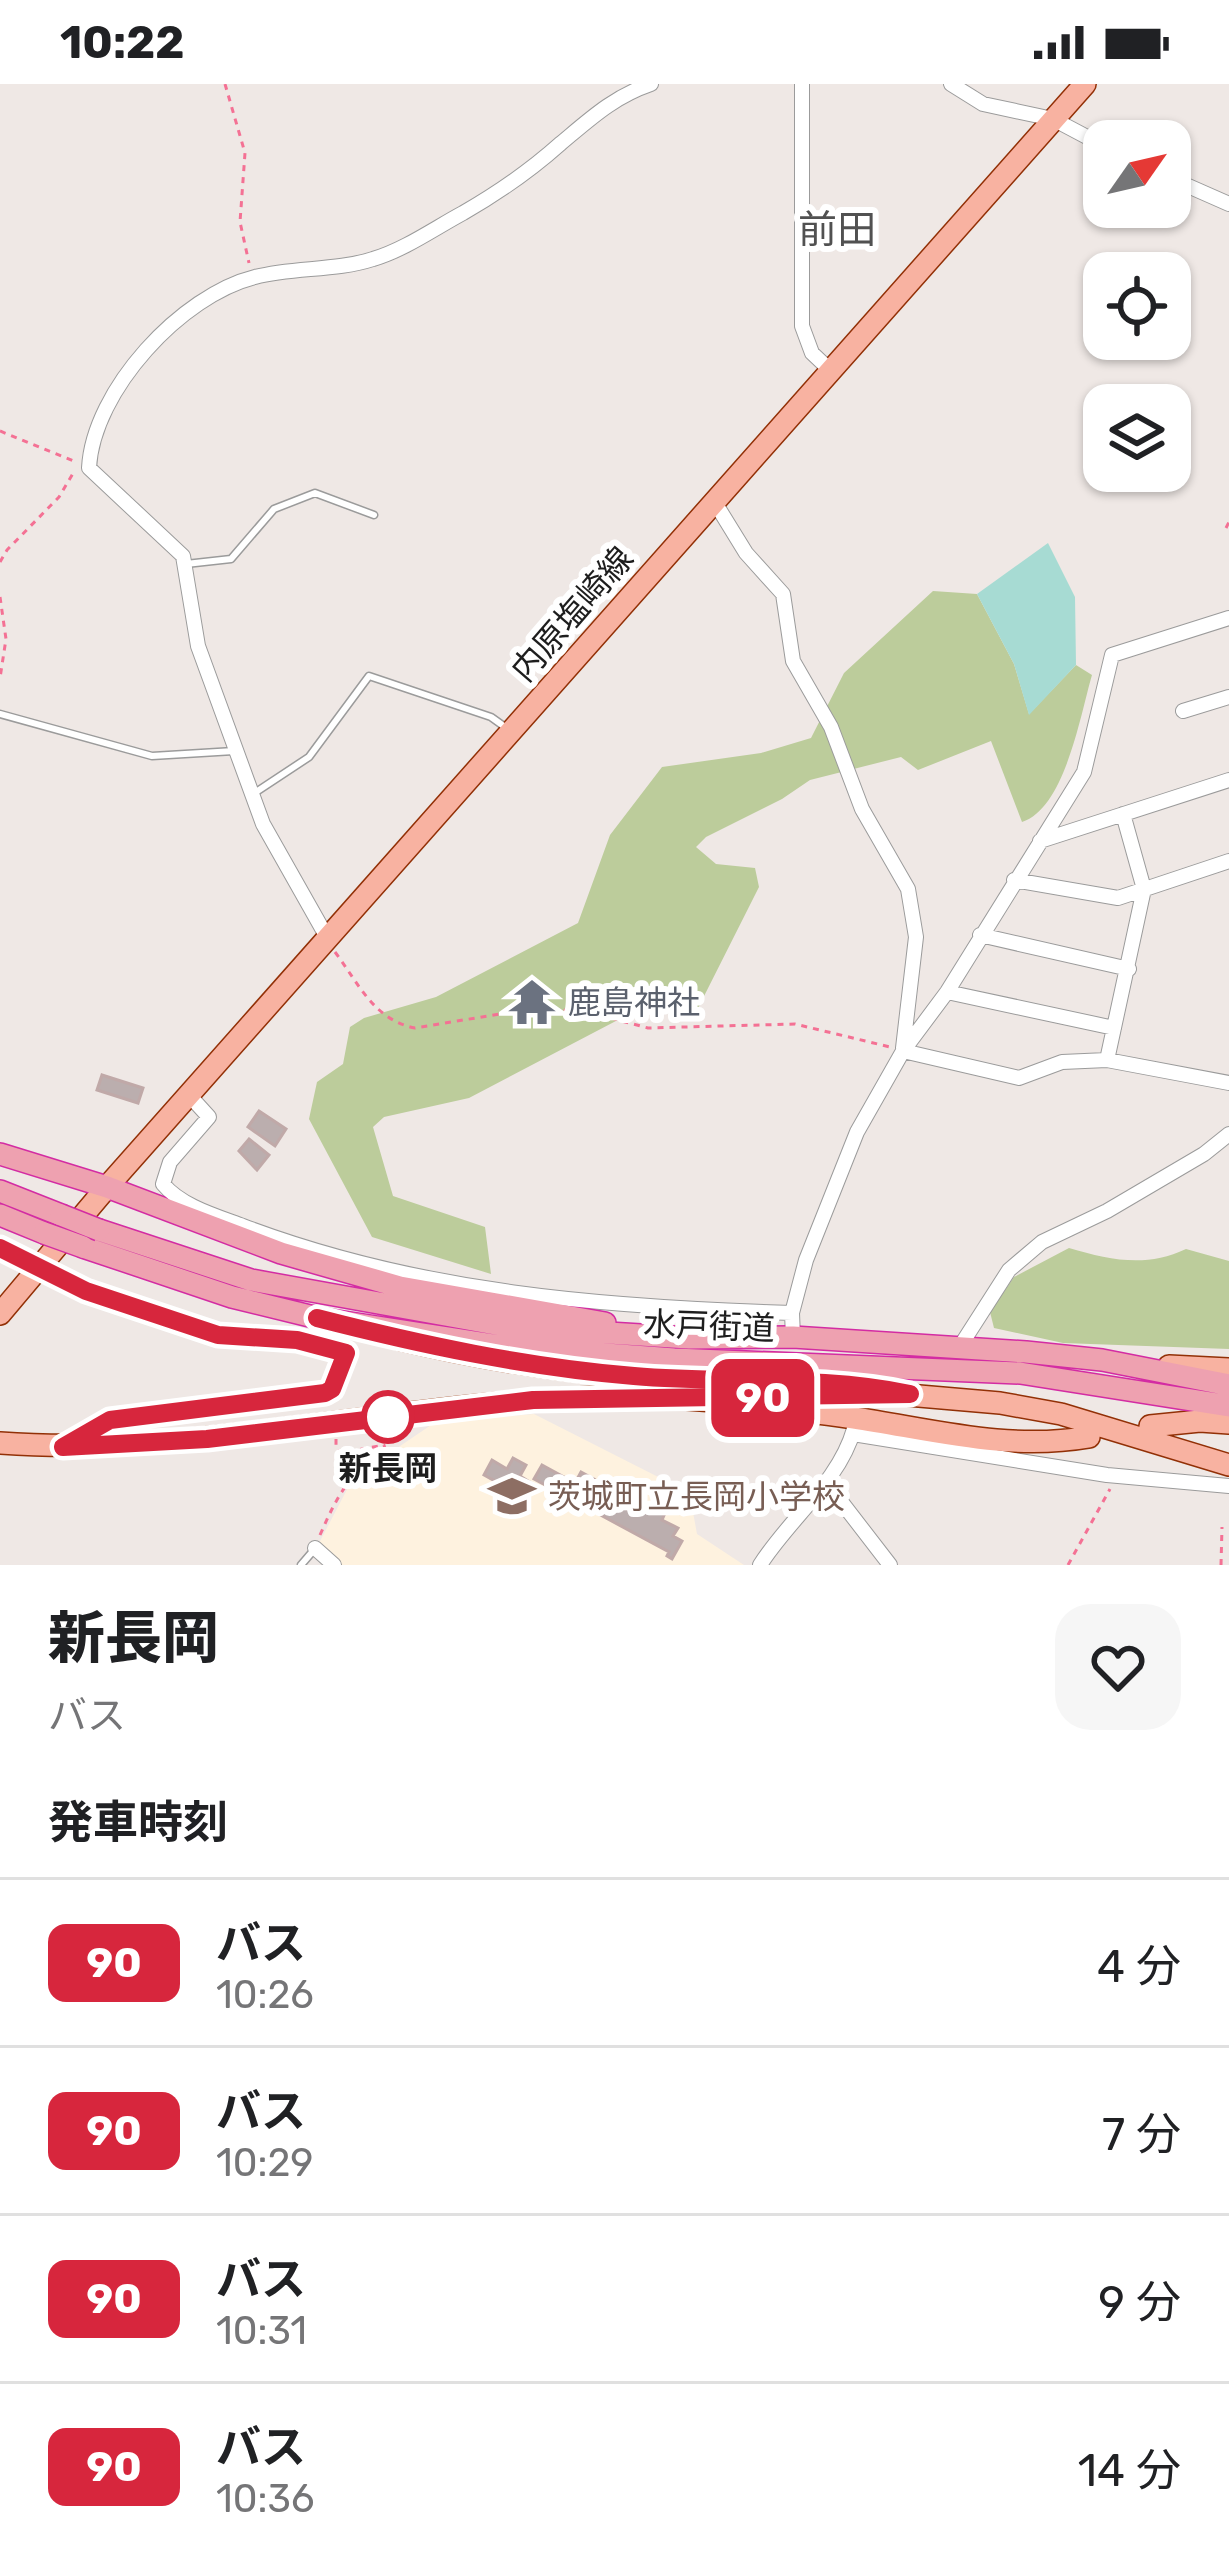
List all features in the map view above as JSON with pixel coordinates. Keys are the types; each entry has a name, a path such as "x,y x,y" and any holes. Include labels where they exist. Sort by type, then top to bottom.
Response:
{"highway":[{"path":"4,1154 107,1187 280,1253 400,1287 688,1338"},
{"path":"0,1191 220,1271 313,1294 512,1327 688,1338"},
{"name":"水戸街道","path":"0,1215 232,1297 317,1318 545,1350 674,1359 1101,1372"},
{"path":"0,1248 38,1269"},
{"name":"水戸街道","path":"688,1338 793,1337 959,1348 1101,1372"},
{"path":"1101,1372 1229,1385"},
{"path":"1101,1372 1229,1406"}],"main road":[{"name":"内原塩崎線","path":"107,1187 1085,84"},
{"path":"0,1314 107,1187"},
{"path":"317,1318 437,1348 555,1368 870,1385 1061,1414 1229,1465"},
{"path":"1101,1372 1229,1369"},
{"path":"0,1442 63,1447 207,1439 533,1400 910,1394"},
{"path":"704,1400 854,1426 962,1438 1024,1443 1089,1437"},
{"path":"1150,1426 1229,1423"}],"street":[{"path":"328,939 279,856 253,794 198,646 186,564 141,513 89,467 90,451 112,400 161,336 209,294 252,278 371,260 391,251 476,203 559,146 600,108 651,84"},
{"path":"802,84 802,326 812,353 831,371"},
{"path":"951,84 983,104 1053,119 1083,135"},
{"path":"1191,187 1229,204"},
{"path":"714,501 746,553 783,594 793,661 832,727 862,809 908,889 916,937 903,1051"},
{"path":"793,1337 792,1313 806,1260 857,1132 903,1051 947,992 1084,772 1112,655 1229,618"},
{"path":"1183,711 1229,698"},
{"path":"1039,842 1229,780"},
{"path":"1108,1060 1144,889 1123,814"},
{"path":"1014,880 1118,898 1229,861"},
{"path":"980,935 1129,970"},
{"path":"947,992 1114,1028"},
{"path":"903,1051 1019,1078 1062,1062 1108,1060 1229,1084"},
{"path":"190,1095 209,1118 170,1162 163,1184 178,1199 273,1237 388,1270 513,1294 636,1308 792,1313"},
{"path":"959,1348 1009,1270 1042,1242 1106,1211 1204,1154 1229,1134"},
{"path":"38,1269 124,1306 218,1335 297,1340 346,1353 332,1389 325,1393 110,1420 63,1447"},
{"path":"760,1565 826,1482 854,1426 1115,1476 1229,1486"},
{"path":"826,1482 890,1565"},
{"path":"315,1548 334,1565"}],"lane":[{"path":"186,564 230,559 274,509 315,494 374,515"},
{"path":"253,794 309,757 369,676 491,717 512,732"},
{"path":"0,714 152,756 238,751"},
{"path":"301,1565 315,1548"}],"path":[{"path":"225,84 245,153 240,222 252,278"},
{"path":"0,430 80,464 59,497 0,562"},
{"path":"0,597 6,639 0,678"},
{"path":"328,939 364,996 391,1020 416,1028 536,1008 588,1012 648,1028 795,1024 903,1051"},
{"path":"315,1548 337,1495 355,1471 385,1449 384,1445 341,1453 336,1449 336,1436"},
{"path":"1068,1565 1115,1476"},
{"path":"1221,1565 1222,1527"}],"shaded area":[{"name":"茨城町立長岡小学校","path":"534,1414 674,1485 693,1512 697,1534 744,1565 339,1565 318,1545 353,1478 434,1423"}],"green space":[{"path":"933,591 977,594 1014,664 1029,714 1076,665 1092,675 1069,759 1037,813 1022,822 991,741 918,770 901,757 810,780 706,837 696,847 716,864 755,868 759,887 694,1016 635,1011 469,1098 384,1117 373,1127 393,1196 485,1227 491,1274 372,1237 309,1119 317,1082 343,1064 350,1027 364,1018 436,997 578,923 610,835 662,767 761,753 811,738 844,673"},
{"path":"1069,1248 1128,1260 1157,1259 1186,1249 1229,1261 1229,1349 1063,1343 994,1328 990,1312 1014,1277"}],"water":[{"path":"1048,543 1075,597 1076,665 1029,715 1014,664 977,594"}],"building":[{"path":"102,1075 143,1088 138,1103 97,1090"},
{"path":"259,1111 286,1129 275,1146 248,1127"},
{"path":"249,1139 269,1155 257,1170 239,1151"},
{"path":"513,1458 526,1465 520,1476 533,1484 525,1498 484,1475 492,1460 507,1469"},
{"path":"542,1465 575,1483 581,1472 594,1479 588,1490 635,1513 640,1504 666,1511 662,1520 678,1528 673,1536 682,1541 672,1559 669,1552 534,1479"}],"bus line":[{"name":"90","path":"0,1248 86,1291 218,1335 297,1340 346,1353 332,1389 325,1393 110,1420 63,1447 207,1439 533,1400 910,1394 870,1385 555,1368 437,1348 317,1318"}],"place":[{"name":"鹿島神社","path":"532,1002"},
{"name":"新長岡","path":"388,1417"},
{"name":"茨城町立長岡小学校","path":"512,1496"}],"district":[{"name":"前田","path":"837,230"}]}
